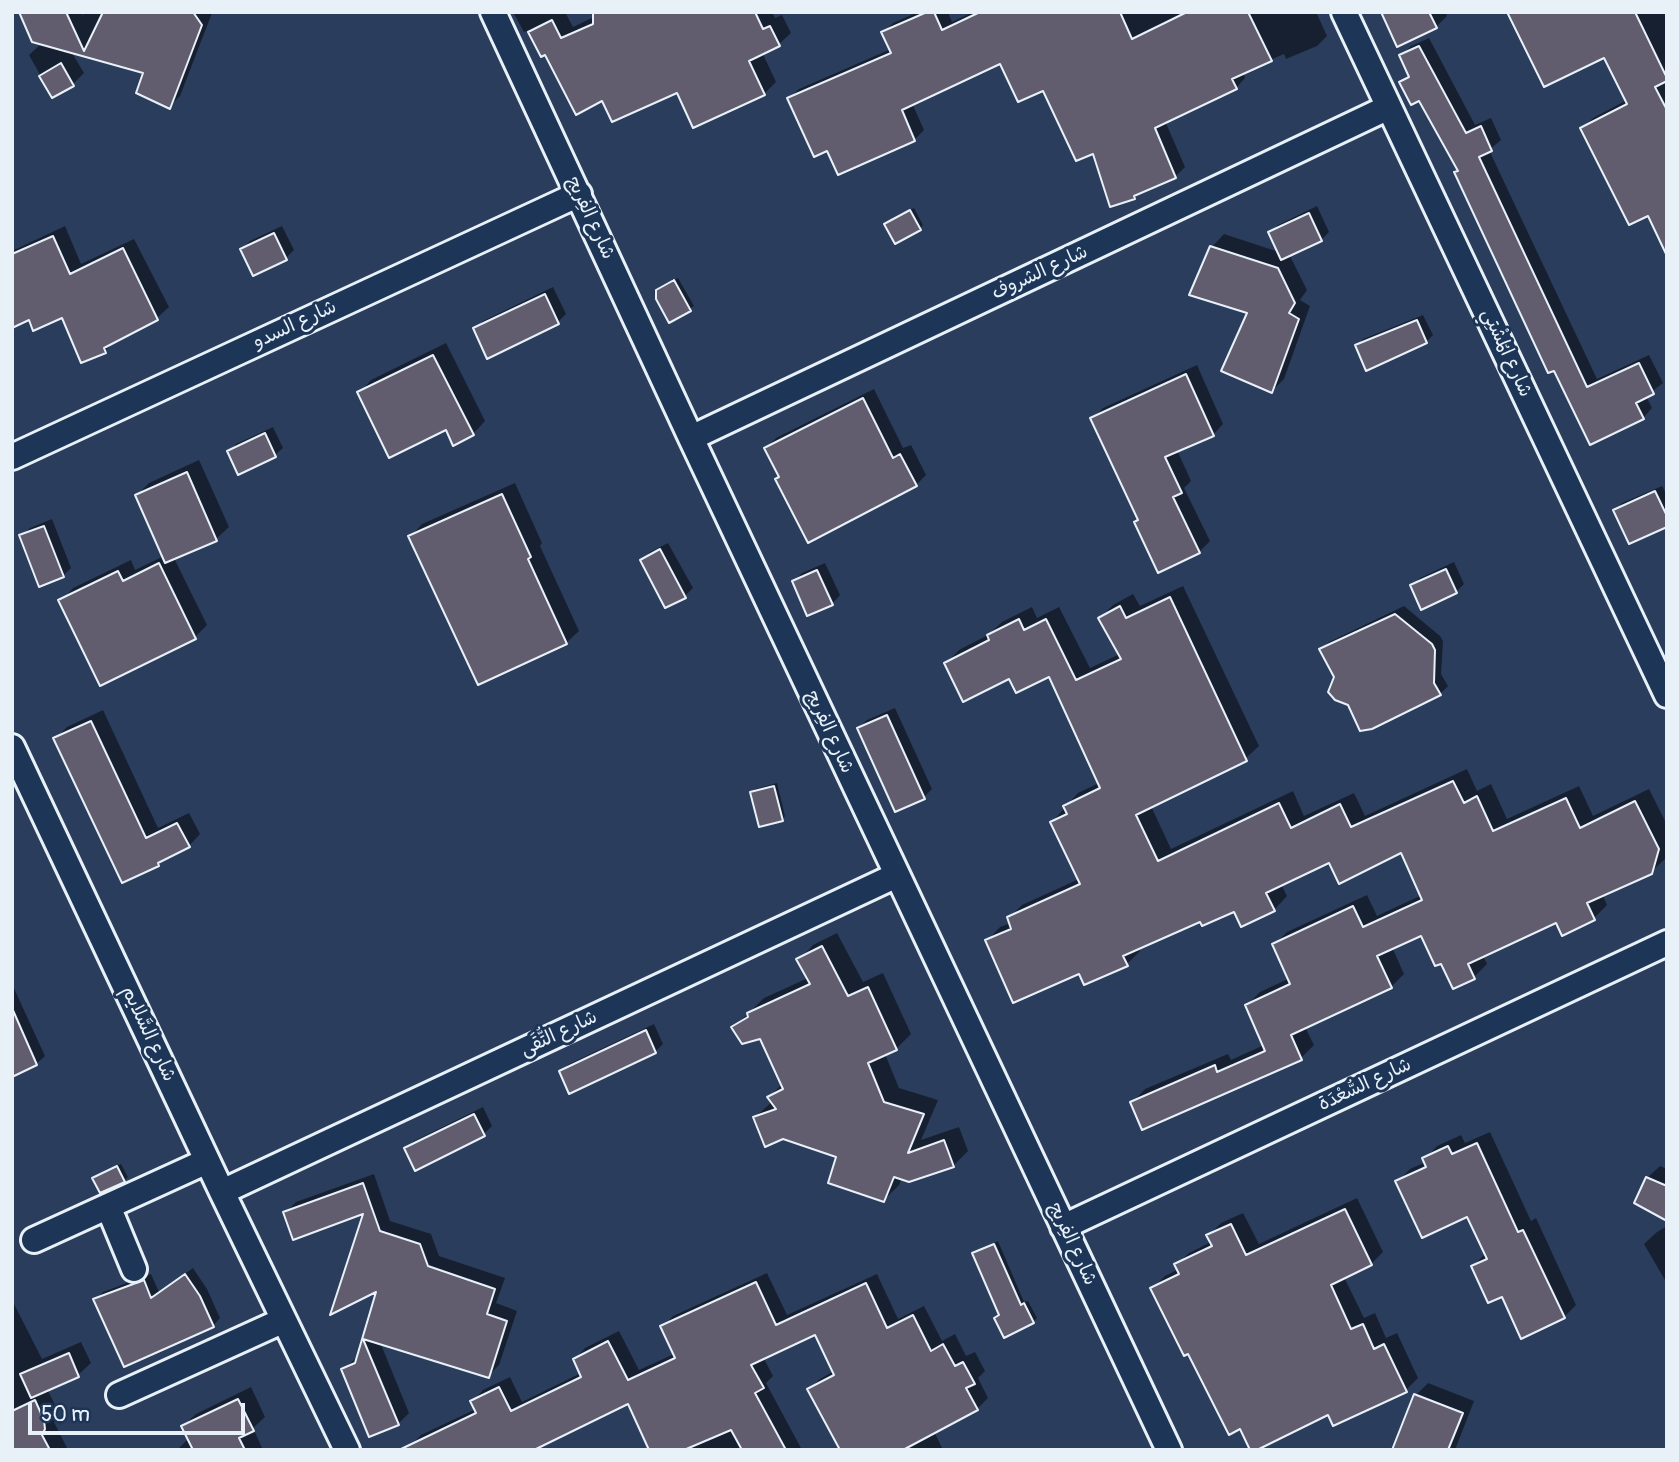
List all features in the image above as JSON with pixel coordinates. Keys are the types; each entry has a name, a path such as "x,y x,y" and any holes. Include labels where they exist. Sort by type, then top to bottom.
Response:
{"street":[{"name":"شارع الفِريج","path":"493,12 1169,1450"},
{"name":"شارع المُشْتِي","path":"1344,12 1667,695"},
{"name":"شارع الشروف","path":"691,438 1389,107"},
{"name":"شارع السدو","path":"12,457 579,194"},
{"name":"شارع السَّلايم","path":"12,747 347,1450"},
{"name":"شارع التُّقَى","path":"222,1192 897,875"},
{"name":"شارع السُّعْدَة","path":"1063,1227 1667,943"},
{"path":"34,1240 207,1161"},
{"path":"108,1206 134,1269"},
{"path":"119,1395 284,1320"}],"building":[{"path":"19,12 66,12 84,51 103,12 193,12 202,25 170,109 136,93 143,73 32,42"},
{"path":"593,12 755,12 763,29 770,26 780,46 749,61 765,95 693,128 677,93 612,122 602,101 576,115 545,55 541,57 528,32 552,20 561,38 593,24"},
{"path":"927,12 934,12 942,30 980,12 1120,12 1132,39 1187,12 1248,12 1272,61 1232,79 1237,89 1155,128 1176,178 1134,196 1135,199 1110,207 1093,154 1076,161 1043,91 1018,102 1000,64 902,110 915,141 838,175 827,151 814,157 787,98 891,53 881,32"},
{"path":"1381,12 1429,12 1437,28 1397,47"},
{"path":"1507,12 1635,12 1667,78 1667,81 1655,87 1667,110 1667,256 1648,216 1629,225 1580,128 1627,104 1604,58 1544,87"},
{"path":"1419,46 1466,133 1481,126 1492,151 1479,157 1587,387 1639,363 1654,394 1636,403 1644,419 1590,445 1554,371 1548,373 1454,172 1458,171 1419,101 1411,105 1399,82 1409,77 1399,55"},
{"path":"61,63 74,86 52,98 39,76"},
{"path":"910,210 921,230 895,244 884,224"},
{"path":"1309,213 1322,241 1281,260 1268,232"},
{"path":"274,233 287,260 253,276 240,249"},
{"path":"53,236 70,274 123,248 158,320 104,348 106,353 81,363 62,318 33,331 29,320 12,328 12,254"},
{"path":"1210,246 1278,268 1295,303 1289,313 1299,319 1272,393 1221,371 1247,313 1189,295"},
{"path":"674,280 691,311 669,323 656,299 656,290"},
{"path":"545,294 559,324 487,359 473,328"},
{"path":"1417,320 1427,343 1366,371 1355,345"},
{"path":"433,355 474,435 453,446 446,430 389,458 357,392"},
{"path":"1186,374 1214,436 1165,457 1182,493 1173,497 1200,553 1158,573 1134,522 1138,520 1090,418"},
{"path":"863,398 893,458 900,454 917,486 808,543 775,479 779,477 764,448"},
{"path":"265,433 276,457 238,475 227,451"},
{"path":"187,472 217,541 165,563 135,495"},
{"path":"1655,491 1667,516 1667,527 1629,544 1613,510"},
{"path":"502,494 567,644 478,685 408,536"},
{"path":"44,526 64,577 39,587 19,535"},
{"path":"660,549 686,598 665,608 640,560"},
{"path":"159,563 196,639 100,686 58,600 118,571 123,581"},
{"path":"1446,569 1457,593 1421,610 1410,585"},
{"path":"817,570 833,605 807,616 792,581"},
{"path":"1170,597 1247,761 1136,815 1158,861 1279,803 1291,828 1340,804 1351,827 1453,781 1464,803 1477,796 1493,831 1566,798 1580,828 1635,801 1659,849 1652,874 1587,903 1595,920 1562,936 1556,923 1468,964 1475,979 1453,989 1441,964 1435,966 1421,936 1377,956 1392,988 1291,1035 1302,1060 1142,1130 1130,1102 1215,1065 1217,1072 1265,1051 1245,1005 1290,984 1272,944 1353,906 1363,927 1422,900 1401,853 1339,884 1329,863 1266,893 1275,911 1241,927 1234,912 1202,926 1200,922 1123,956 1128,966 1084,985 1079,974 1013,1003 985,940 1011,929 1007,917 1080,884 1050,822 1067,814 1063,806 1100,788 1049,677 1016,693 1009,679 963,702 944,663 989,640 987,635 1019,619 1024,630 1046,619 1076,680 1121,659 1098,618 1120,606 1126,618"},
{"path":"1395,614 1432,644 1435,650 1434,683 1441,695 1372,729 1360,731 1348,705 1335,700 1328,692 1334,677 1319,649"},
{"path":"887,715 925,799 895,812 857,728"},
{"path":"91,721 146,838 177,823 190,847 158,863 159,866 122,883 53,738"},
{"path":"774,786 783,821 759,827 750,792"},
{"path":"822,946 848,996 868,987 897,1050 868,1063 884,1102 924,1114 908,1153 944,1140 954,1167 909,1182 894,1177 884,1202 828,1183 836,1157 783,1139 765,1147 753,1117 776,1109 767,1097 783,1089 760,1039 742,1044 731,1027 748,1017 747,1013 810,984 796,959"},
{"path":"12,1008 37,1065 12,1077"},
{"path":"646,1030 656,1053 569,1094 559,1071"},
{"path":"474,1114 485,1136 415,1171 404,1148"},
{"path":"1477,1143 1518,1232 1523,1230 1565,1318 1521,1339 1502,1297 1488,1303 1471,1266 1487,1259 1467,1217 1422,1238 1395,1181 1426,1167 1422,1158 1448,1146 1452,1154"},
{"path":"117,1166 125,1182 100,1193 92,1178"},
{"path":"1646,1177 1667,1186 1667,1221 1634,1203"},
{"path":"363,1183 380,1231 420,1244 428,1266 495,1289 487,1314 507,1321 489,1378 363,1339 399,1425 369,1437 341,1369 355,1363 376,1292 330,1315 363,1214 293,1240 283,1212"},
{"path":"1345,1209 1372,1265 1331,1285 1351,1329 1363,1324 1374,1349 1384,1344 1407,1392 1333,1426 1328,1415 1257,1450 1250,1450 1240,1429 1229,1435 1188,1354 1184,1356 1150,1288 1179,1274 1174,1264 1212,1246 1206,1235 1231,1224 1246,1255"},
{"path":"994,1244 1021,1305 1024,1303 1034,1323 1004,1338 994,1318 999,1315 972,1253"},
{"path":"185,1274 200,1296 214,1327 124,1367 93,1299 144,1280 151,1298"},
{"path":"756,1282 776,1325 866,1283 887,1328 913,1315 931,1351 943,1344 955,1366 963,1362 975,1384 966,1388 978,1410 903,1450 840,1450 807,1389 834,1375 815,1335 751,1365 764,1388 755,1393 786,1450 742,1450 731,1430 684,1450 649,1450 628,1404 534,1450 399,1450 476,1413 470,1401 499,1387 511,1411 581,1377 573,1359 608,1341 628,1380 675,1358 660,1326"},
{"path":"69,1353 79,1377 31,1398 20,1374"},
{"path":"1414,1394 1463,1413 1448,1450 1392,1450"},
{"path":"238,1399 254,1431 239,1438 245,1450 193,1450 181,1426"},
{"path":"35,1400 44,1420 45,1429 42,1435 50,1450 12,1450 12,1411"}]}
